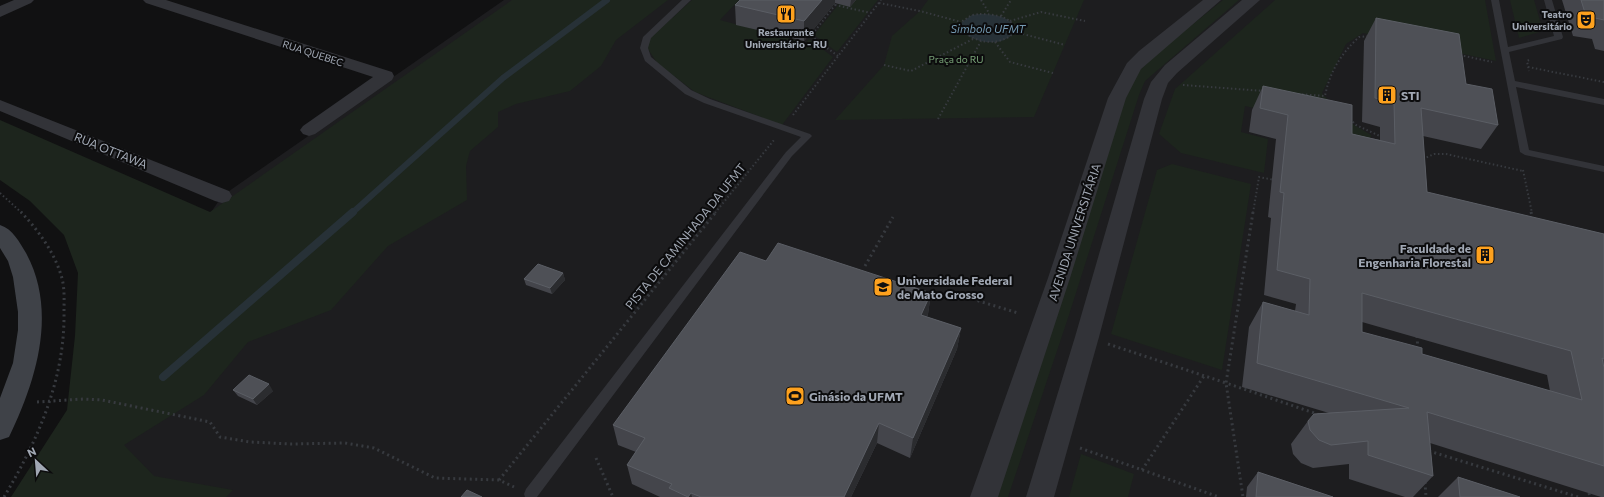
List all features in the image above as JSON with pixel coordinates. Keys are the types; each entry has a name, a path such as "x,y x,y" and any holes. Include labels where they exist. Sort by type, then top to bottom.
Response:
{"main road":[{"path":"0,233 18,261 29,297 28,346 24,365 0,429"}],"street":[{"path":"0,12 26,0"},
{"name":"RUA QUEBEC","path":"151,0 386,76 309,130"},
{"name":"AVENIDA UNIVERSITÁRIA","path":"984,497 1059,278 1117,98 1133,67 1145,55 1213,0"},
{"path":"1040,497 1088,337 1155,93 1160,82 1171,68 1252,0"},
{"name":"RUA OTTAWA","path":"0,105 222,196"}],"lane":[{"path":"531,494 789,154 807,136 707,101 688,92 657,68 644,53 644,46 647,38 687,0"},
{"path":"1494,0 1525,152 1604,169"},
{"path":"1505,50 1559,37 1548,0"},
{"path":"1511,83 1604,102"}],"path":[{"path":"838,56 811,36 839,0"},
{"path":"981,0 990,14"},
{"path":"1001,16 1011,0"},
{"name":"PISTA DE CAMINHADA DA UFMT","path":"499,480 783,128 880,1"},
{"path":"880,1 961,22 972,15 990,14 1001,16 1009,21 1015,28 1015,32"},
{"path":"835,5 871,13"},
{"path":"1009,21 1041,12 1086,21"},
{"path":"961,22 960,27 963,32 974,39 981,41 995,42 1007,39 1015,32"},
{"path":"1015,32 1065,45"},
{"path":"1326,96 1328,79 1334,66 1359,37 1369,36"},
{"path":"884,65 911,71 974,39"},
{"path":"938,119 981,41"},
{"path":"995,42 1010,62 1053,74"},
{"path":"1459,55 1508,65"},
{"path":"1528,67 1604,82"},
{"path":"1178,84 1271,92"},
{"path":"1294,94 1326,96 1331,101"},
{"path":"1346,115 1356,125 1384,138"},
{"path":"1421,166 1422,159 1424,157 1435,153 1446,154 1523,171"},
{"path":"1418,154 1424,157"},
{"path":"1522,166 1534,225"},
{"path":"1243,497 1226,383 1259,176 1281,182"},
{"path":"865,266 893,217"},
{"path":"946,291 1018,313"},
{"path":"1417,330 1418,353"},
{"path":"1106,344 1328,417"},
{"path":"1142,470 1204,376"},
{"path":"4,497 26,462 49,400 102,400 210,422 220,437 250,442 292,444 344,443 374,448 435,478 499,480 531,494"},
{"path":"1077,447 1219,497"},
{"path":"1424,456 1424,449 1578,497"},
{"path":"596,458 613,497"},
{"path":"1425,476 1426,497"}],"shaded area":[{"name":"Universidade Federal de Mato Grosso","path":"504,0 1604,0 1604,497 14,497 100,378 222,196"}],"green space":[{"path":"512,0 668,0 616,40 601,66 570,91 516,104 498,112 498,127 470,151 466,166 467,200 388,246 331,310 248,342 204,395 124,445 154,476 233,490 226,497 11,497 67,410 75,336 78,273 64,235 30,201 0,180 0,120 210,212"},
{"path":"692,0 739,0 720,20 806,43 809,39 833,57 782,125 695,92 658,64 646,46 651,37"},
{"path":"842,0 878,0 837,52 814,35"},
{"name":"Praça do RU","path":"928,0 1084,0 1034,117 835,120 884,65 892,36 920,11"},
{"path":"1223,0 1239,0 1145,81 1139,95 1068,318 1008,497 991,497 1127,86 1148,60"},
{"path":"1275,0 1485,0 1496,61 1363,33 1346,44 1322,93 1346,120 1371,135 1368,156 1344,128 1245,106 1241,132 1268,139 1264,173 1181,153 1159,134 1175,89"},
{"path":"1510,0 1534,0 1543,31 1519,38"},
{"path":"1172,164 1251,184 1222,370 1111,334 1157,170"},
{"path":"1081,454 1134,474 1128,497 1069,497"}],"water":[{"name":"Simbolo UFMT","path":"972,15 996,15 1007,19 1011,22 1014,32 1009,37 995,42 980,41 972,38 961,29 962,22"}],"building":[{"path":"740,0 822,0 804,21 735,5"},
{"path":"1581,0 1604,0 1604,20 1586,16"},
{"path":"1376,18 1459,34 1466,84 1492,89 1498,125 1421,108 1427,192 1604,234 1604,359 1602,358 1604,368 1604,466 1427,412 1433,476 1368,455 1368,441 1331,445 1319,440 1310,430 1308,421 1314,414 1409,408 1257,363 1263,302 1309,315 1310,279 1277,270 1284,193 1280,192 1288,115 1260,108 1263,86 1352,105 1352,134 1395,144 1394,102 1375,98","holes":["1362,293 1571,351 1582,400 1422,354 1422,348 1362,332"]},
{"name":"Ginásio da UFMT","path":"778,243 931,293 921,315 961,328 913,438 879,423 844,497 701,497 691,493 688,497 669,488 672,484 627,465 645,438 613,425 740,252 766,261"},
{"path":"538,264 563,273 550,288 524,279"},
{"path":"249,375 269,384 253,399 233,390"},
{"path":"1258,472 1333,497 1256,497"},
{"path":"1458,477 1520,497 1460,497"},
{"path":"467,490 482,497 461,497"}],"waterway":[{"path":"352,213 503,78 607,0"},
{"path":"163,377 353,212"}],"place":[{"name":"Restaurante Universitário - RU","path":"786,14"},
{"name":"Teatro Universitário","path":"1586,20"},
{"name":"STI","path":"1387,95"},
{"name":"Faculdade de Engenharia Florestal","path":"1485,255"},
{"name":"Universidade Federal de Mato Grosso","path":"883,287"},
{"name":"Ginásio da UFMT","path":"795,396"}]}
